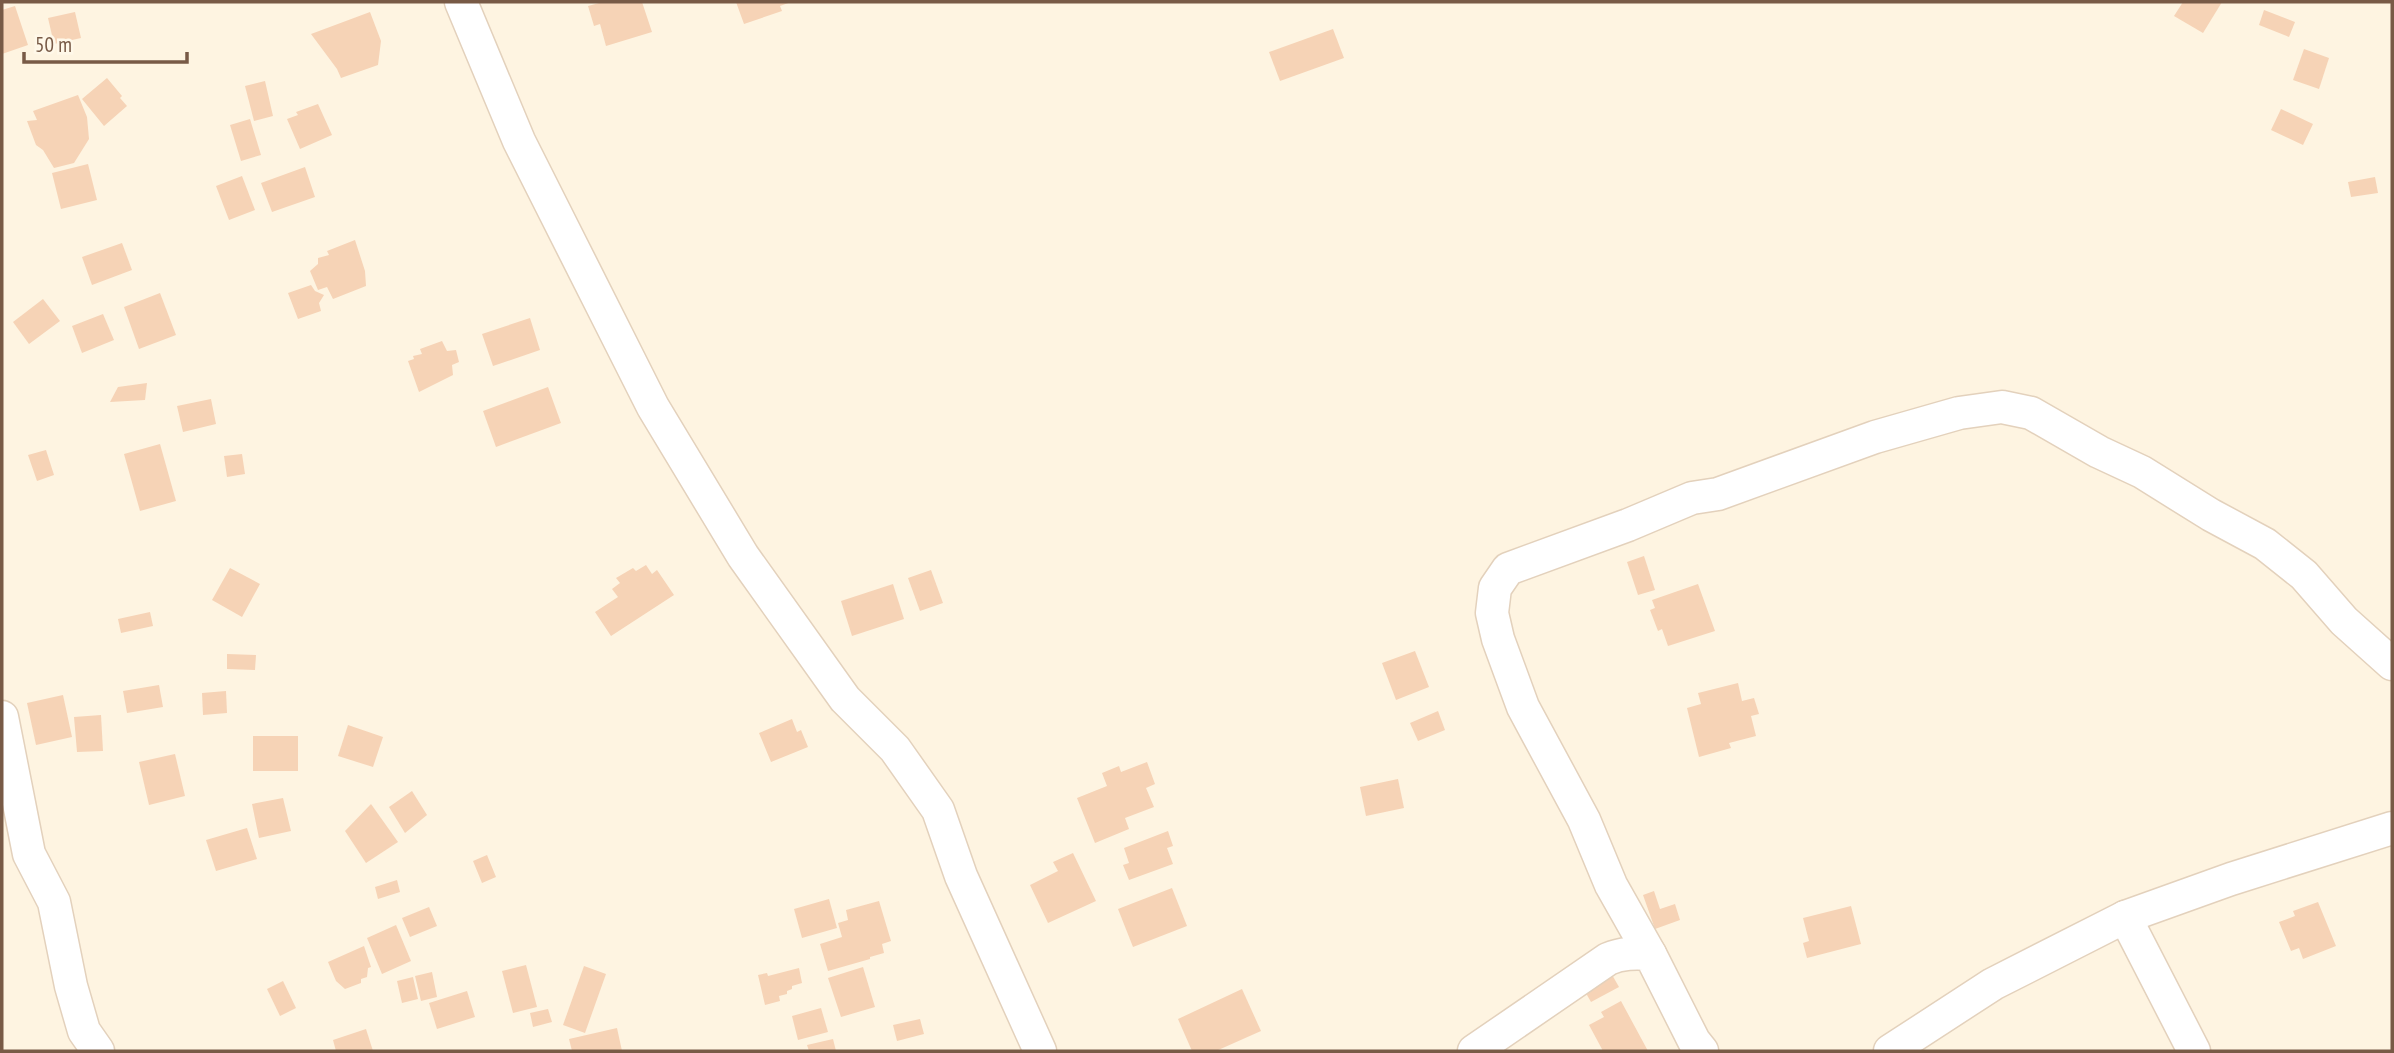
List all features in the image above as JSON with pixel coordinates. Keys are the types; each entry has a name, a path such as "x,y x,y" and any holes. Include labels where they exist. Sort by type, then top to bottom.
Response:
{"street":[{"path":"461,2 519,141 653,407 743,556 845,699 895,748 938,810 961,876 1040,1051"},
{"path":"1702,1051 1694,1041 1611,885 1584,820 1523,707 1498,639 1492,613 1495,588 1508,569 1628,525 1692,498 1718,494 1875,437 1959,413 2002,407 2031,413 2099,452 2142,472 2211,515 2265,544 2304,575 2344,621 2392,664"},
{"path":"2,717 29,854 54,902 71,986 84,1031 98,1051"},
{"path":"1890,1051 1993,984 2125,917 2231,879 2392,828"},
{"path":"2125,917 2194,1051"},
{"path":"1474,1051 1608,959 1618,955 1650,954"}],"building":[{"path":"603,2 642,2 652,32 606,46 600,24 594,26 588,6"},
{"path":"736,2 791,2 780,6 782,11 744,24"},
{"path":"2183,2 2222,2 2203,33 2174,16"},
{"path":"15,6 28,45 2,54 2,10"},
{"path":"2264,10 2295,22 2289,37 2259,25"},
{"path":"75,12 81,38 54,44 48,18"},
{"path":"370,12 381,41 378,65 341,78 311,34"},
{"path":"1333,29 1344,58 1280,81 1269,52"},
{"path":"2304,49 2329,58 2319,89 2293,80"},
{"path":"107,78 127,106 104,126 82,99"},
{"path":"265,81 273,116 254,121 245,86"},
{"path":"78,95 87,117 89,139 74,163 54,168 43,150 36,145 27,121 37,120 33,111"},
{"path":"318,104 332,135 300,149 287,119 298,115 296,112"},
{"path":"2281,109 2313,124 2303,145 2271,130"},
{"path":"250,119 261,155 241,161 230,125"},
{"path":"88,164 97,200 61,209 52,173"},
{"path":"305,167 315,197 272,212 261,183"},
{"path":"242,176 255,210 229,220 216,186"},
{"path":"2375,177 2378,193 2351,197 2348,182"},
{"path":"355,240 365,271 366,286 333,299 327,287 318,290 310,271 318,264 318,258 329,255 327,251"},
{"path":"122,243 132,270 92,285 82,257"},
{"path":"311,285 315,291 324,295 319,303 321,311 298,319 288,293"},
{"path":"160,293 176,335 139,349 124,307"},
{"path":"43,299 60,321 29,344 13,322"},
{"path":"103,314 114,340 82,353 72,326"},
{"path":"530,318 540,350 493,366 482,334"},
{"path":"442,341 447,351 456,350 459,362 452,365 453,375 419,392 408,361 414,359 413,356 422,354 420,349"},
{"path":"147,383 145,400 110,402 118,387"},
{"path":"548,387 561,423 496,447 483,411"},
{"path":"211,399 216,424 183,432 177,406"},
{"path":"160,444 176,501 140,511 124,454"},
{"path":"46,450 54,475 37,481 28,455"},
{"path":"242,454 245,474 227,477 224,456"},
{"path":"1644,556 1655,590 1638,595 1627,562"},
{"path":"646,565 652,574 657,570 674,595 611,636 595,612 618,597 612,589 620,583 616,578 633,568 636,571"},
{"path":"230,568 260,584 242,617 212,600"},
{"path":"931,570 943,603 920,611 908,578"},
{"path":"893,584 904,619 852,636 841,601"},
{"path":"1698,584 1715,631 1668,646 1662,629 1658,631 1650,610 1655,608 1652,600"},
{"path":"150,612 153,626 121,633 118,619"},
{"path":"1415,651 1429,687 1396,700 1382,663"},
{"path":"227,654 256,655 255,670 227,669"},
{"path":"1738,683 1742,701 1754,698 1759,714 1751,716 1756,736 1729,743 1731,748 1699,757 1687,708 1701,704 1698,693"},
{"path":"159,685 163,707 127,713 123,691"},
{"path":"226,691 227,713 203,715 202,693"},
{"path":"63,695 72,737 36,745 27,703"},
{"path":"1438,711 1445,730 1418,741 1410,723"},
{"path":"101,715 103,751 77,752 74,717"},
{"path":"792,719 797,732 801,730 808,747 771,762 759,733"},
{"path":"348,725 383,737 373,767 338,756"},
{"path":"253,736 298,736 298,771 253,771"},
{"path":"175,754 185,796 149,805 139,762"},
{"path":"1147,762 1155,784 1146,788 1154,807 1125,818 1129,829 1095,843 1077,798 1107,786 1102,773 1119,766 1121,772"},
{"path":"1398,779 1404,808 1366,816 1360,787"},
{"path":"412,791 427,815 405,833 389,807"},
{"path":"283,798 291,831 259,838 252,804"},
{"path":"371,804 398,842 366,863 345,831"},
{"path":"247,828 257,859 216,871 206,840"},
{"path":"1168,831 1173,846 1167,848 1173,864 1129,880 1123,865 1129,863 1124,848"},
{"path":"1073,853 1096,901 1048,923 1030,885 1058,871 1053,862"},
{"path":"487,855 496,877 482,883 473,861"},
{"path":"397,880 400,892 378,899 375,887"},
{"path":"1172,888 1187,926 1133,947 1118,909"},
{"path":"1654,891 1660,909 1675,904 1680,920 1655,929 1643,895"},
{"path":"829,899 837,928 802,938 794,909"},
{"path":"879,901 891,941 882,944 884,953 828,971 820,944 842,937 838,923 848,920 846,910"},
{"path":"2318,902 2336,946 2303,959 2299,948 2291,951 2279,922 2295,916 2293,911"},
{"path":"1851,906 1861,944 1807,958 1803,943 1809,941 1803,918"},
{"path":"429,907 437,926 410,937 402,918"},
{"path":"396,925 411,961 382,974 367,938"},
{"path":"364,946 371,967 368,968 367,977 361,979 361,983 345,989 336,981 328,962"},
{"path":"526,965 537,1007 513,1013 502,971"},
{"path":"584,966 606,974 585,1033 563,1025"},
{"path":"863,967 875,1007 841,1017 828,978"},
{"path":"799,968 802,983 792,986 787,994 779,996 780,1001 765,1005 758,975 767,973 768,976"},
{"path":"432,972 437,997 421,1001 415,976"},
{"path":"1611,973 1619,987 1591,1002 1583,988"},
{"path":"413,977 418,999 402,1003 397,981"},
{"path":"283,981 296,1008 280,1016 267,989"},
{"path":"1242,989 1261,1031 1216,1051 1192,1051 1178,1019"},
{"path":"467,991 475,1017 437,1029 429,1003"},
{"path":"1621,1001 1648,1051 1603,1051 1589,1025 1604,1017 1601,1012"},
{"path":"821,1008 828,1032 798,1040 792,1016"},
{"path":"548,1009 552,1022 533,1027 530,1013"},
{"path":"920,1019 924,1034 897,1041 893,1025"},
{"path":"617,1028 622,1051 572,1051 569,1039"},
{"path":"366,1029 373,1051 336,1051 333,1040"},
{"path":"833,1039 836,1051 809,1051 807,1045"}]}
